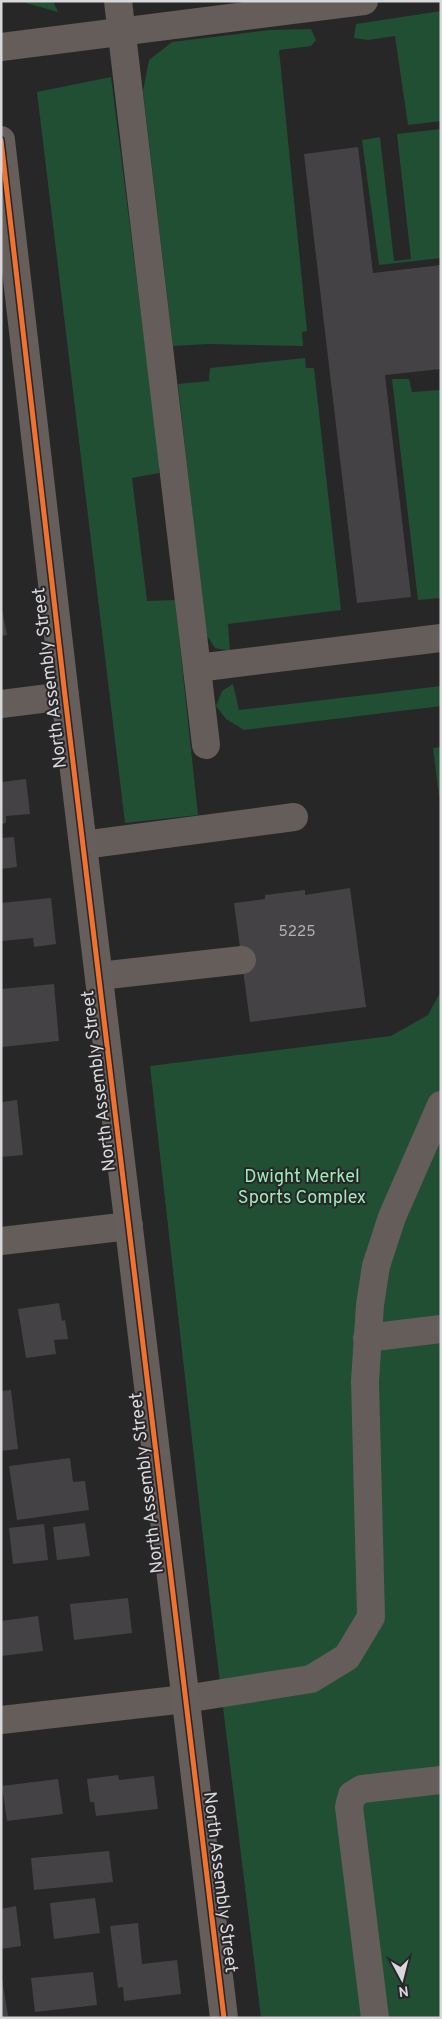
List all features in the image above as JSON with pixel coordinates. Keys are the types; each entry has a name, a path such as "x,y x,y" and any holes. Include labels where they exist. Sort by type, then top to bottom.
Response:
{"main road":[{"name":"North Assembly Street","path":"2,156 224,2018"}],"street":[{"path":"118,1 206,745"},
{"path":"1,47 121,30 364,1"},
{"path":"197,668 441,638"},
{"path":"1,704 65,696"},
{"path":"83,845 294,817"},
{"path":"99,976 242,960"},
{"path":"1,1720 185,1699 311,1679 347,1658 372,1617 365,1381 367,1338 376,1266 389,1225 441,1105"},
{"path":"1,1241 129,1226"},
{"path":"367,1338 441,1329"},
{"path":"376,2018 349,1807 352,1795 362,1789 441,1780"}],"green space":[{"path":"26,1 53,1 58,12 26,3"},
{"path":"441,11 441,121 408,125 395,36 368,40 354,38 356,24"},
{"path":"311,29 316,40 311,46 279,50 307,331 302,332 303,346 208,344 173,346 143,91 149,60 172,42 270,30"},
{"path":"111,77 159,455 159,473 132,478 147,601 175,600 198,815 125,823 37,92"},
{"path":"441,129 441,258 379,265 362,140 380,137 394,261 411,259 397,134"},
{"path":"305,358 306,368 314,368 341,610 228,624 230,651 215,648 206,634 178,384 209,381 210,368"},
{"path":"392,379 409,379 412,392 441,390 441,598 418,600"},
{"path":"233,684 239,710 441,686 441,706 244,730 226,719 216,706 222,691"},
{"path":"441,747 441,811 433,748"},
{"name":"Dwight Merkel Sports Complex","path":"441,991 441,2018 261,2018 212,1617 150,1066 391,1036 428,1015"}],"building":[{"path":"358,147 373,273 441,265 441,369 385,375 411,597 357,603 304,154"},
{"path":"1,605 7,635 1,636"},
{"path":"26,779 30,814 6,816 6,823 1,824 1,782"},
{"path":"14,837 17,867 1,869 1,838"},
{"path":"350,888 366,1007 250,1022 234,903 265,899 265,895 305,890 305,895"},
{"path":"51,898 56,944 34,947 33,938 2,941 1,903"},
{"path":"54,984 59,1041 2,1047 1,989"},
{"path":"17,1100 23,1155 1,1157 1,1102"},
{"path":"59,1303 62,1321 65,1320 68,1339 54,1340 56,1354 26,1358 18,1309"},
{"path":"11,1390 18,1449 1,1451 1,1391"},
{"path":"70,1458 73,1482 85,1481 89,1510 17,1520 9,1466"},
{"path":"85,1523 90,1556 57,1560 53,1527"},
{"path":"44,1524 48,1560 13,1564 9,1528"},
{"path":"128,1598 132,1633 74,1640 70,1604"},
{"path":"38,1616 43,1651 1,1656 1,1621"},
{"path":"118,1775 119,1780 154,1776 158,1809 96,1816 94,1802 90,1802 87,1779"},
{"path":"58,1779 63,1814 7,1821 2,1786"},
{"path":"109,1851 113,1882 34,1890 31,1858"},
{"path":"95,1898 100,1933 54,1939 50,1903"},
{"path":"16,1906 21,1946 1,1949 1,1909"},
{"path":"138,1923 142,1964 177,1960 181,1994 124,2001 123,1987 118,1988 110,1926"},
{"path":"93,1972 97,2005 35,2012 31,1978"},
{"path":"1,1973 8,2016 1,2017"}],"cycle path":[{"path":"1,140 65,696 224,2018"}]}
